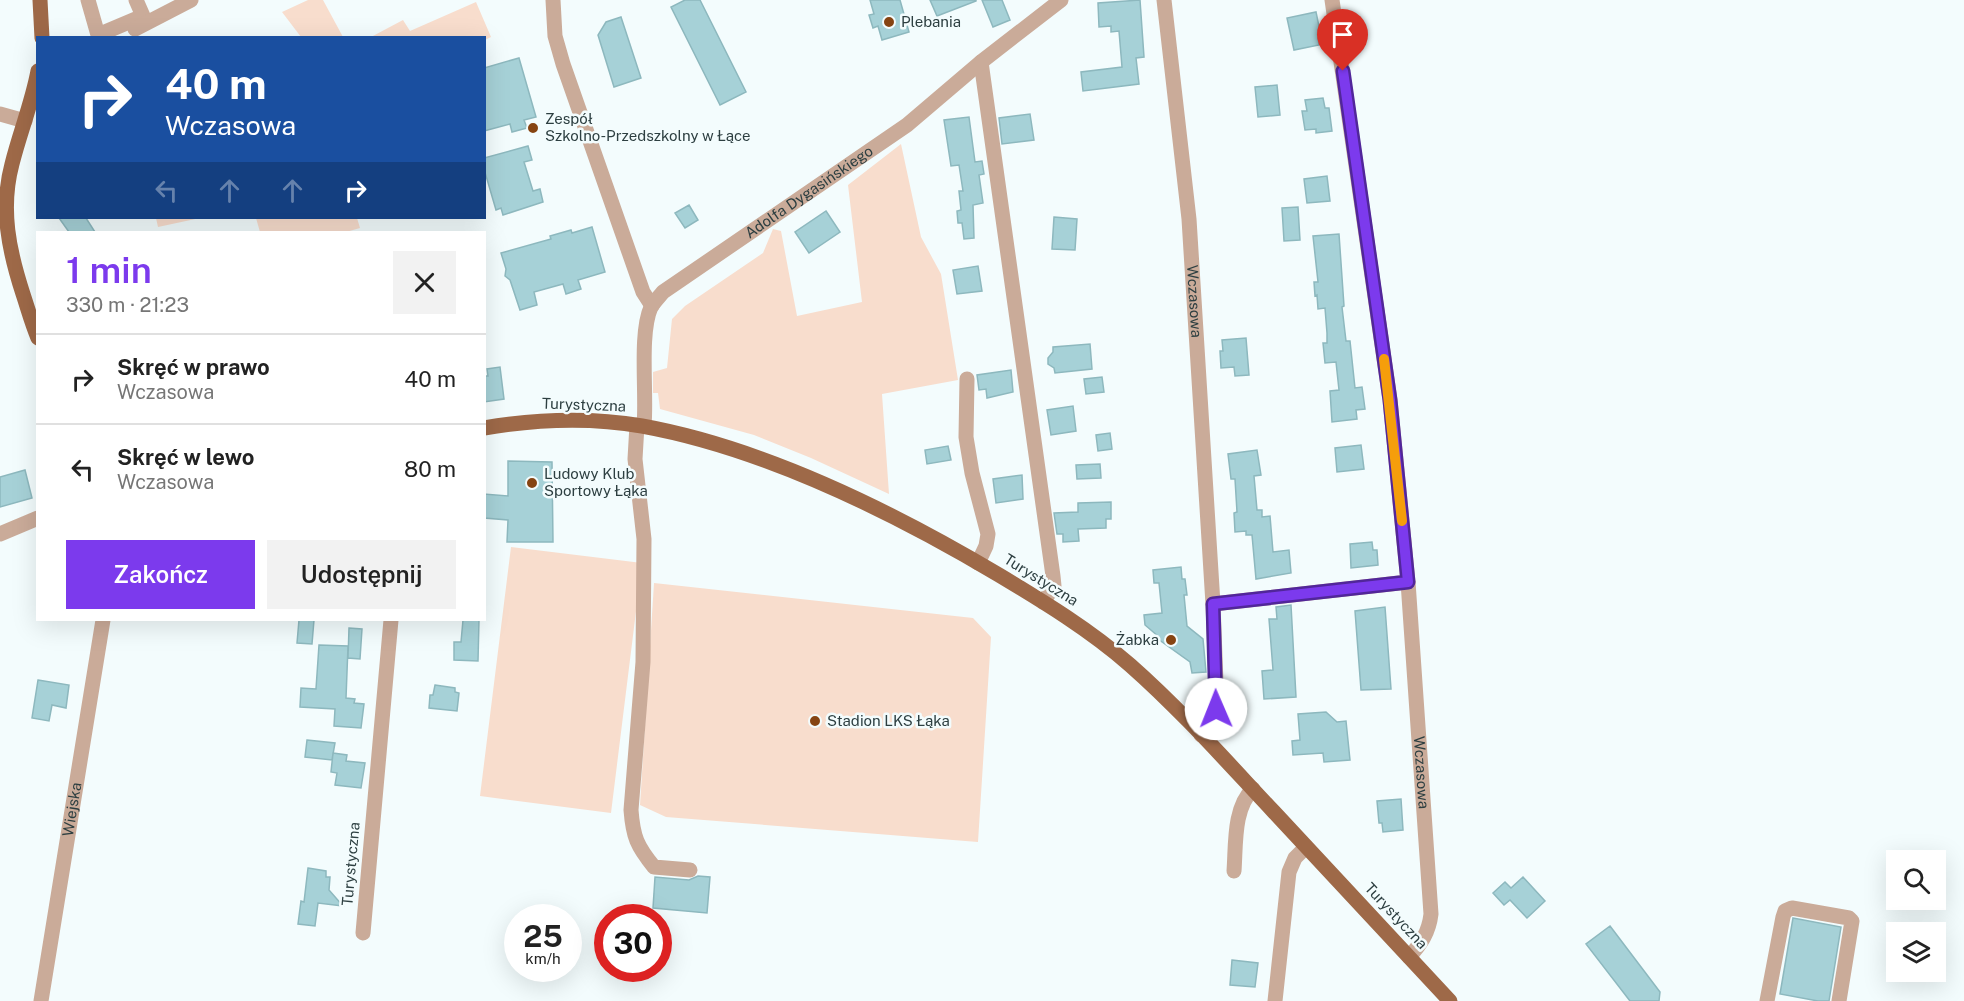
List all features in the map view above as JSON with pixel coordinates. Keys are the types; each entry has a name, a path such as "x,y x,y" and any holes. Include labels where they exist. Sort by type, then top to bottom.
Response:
{"main road":[{"path":"40,0 42,36"},
{"path":"36,81 12,165 6,197 6,224 13,262 36,332"},
{"name":"Turystyczna","path":"486,429 540,421 610,422 640,426 726,448 820,484 896,519 978,562 1084,629 1130,665 1253,789 1450,1001"}],"street":[{"path":"88,0 98,35 142,16 136,0"},
{"path":"119,36 191,0"},
{"path":"553,0 555,36 563,64 643,292 652,306 646,329 646,400 635,459 644,539 644,595 643,662 631,810 632,829 639,849 654,867 690,870"},
{"name":"Adolfa Dygasińskiego","path":"652,306 663,292 907,125 1061,0"},
{"name":"Wczasowa","path":"1164,0 1189,219 1213,604 1216,709 1212,724 1201,735"},
{"name":"Wczasowa","path":"1332,0 1390,400 1408,582 1431,914 1430,924 1422,942 1409,957"},
{"path":"981,63 1053,576 1054,586 1043,602"},
{"path":"0,114 25,121"},
{"path":"967,379 966,437 973,480 988,534 986,546 978,562"},
{"path":"0,534 36,519"},
{"path":"1213,604 1408,582"},
{"name":"Wiejska","path":"42,1001 103,621"},
{"name":"Turystyczna","path":"363,933 391,621"},
{"path":"1234,871 1239,815 1244,801 1253,789"},
{"path":"1275,1001 1289,872 1295,858 1306,847"},
{"path":"1767,1001 1783,917 1785,911 1792,908 1849,918 1852,921 1839,1001"}],"shaded area":[{"path":"308,0 323,0 342,36 300,36 282,12"},
{"path":"476,2 491,37 486,40 486,36 373,36 403,20 410,31"},
{"path":"901,144 921,237 941,274 958,380 882,394 889,494 754,435 660,409 658,393 653,393 653,372 667,368 672,319 685,306 763,253 773,229 781,231 797,316 862,302 848,185"},
{"path":"156,219 195,219 158,227"},
{"path":"256,219 357,219 360,228 350,231 260,231"},
{"path":"511,547 642,563 611,813 480,796"},
{"name":"Stadion LKS Łąka","path":"654,583 973,618 991,637 978,842 666,817 640,805"}],"building":[{"path":"685,0 700,0 746,92 720,105 671,7"},
{"name":"Plebania","path":"870,0 900,0 909,32 882,40 878,26 873,28 869,15 874,14"},
{"path":"930,0 976,0 976,1 937,16"},
{"path":"982,0 1002,0 1010,20 993,27"},
{"path":"1140,0 1144,57 1136,58 1139,84 1083,91 1081,72 1122,67 1119,31 1111,32 1111,26 1099,27 1098,3"},
{"path":"1316,12 1321,36 1318,38 1319,45 1294,50 1287,18"},
{"path":"621,17 641,78 614,87 598,35 606,22"},
{"path":"519,58 536,117 524,120 527,128 512,132 510,124 486,130 486,67"},
{"path":"1277,85 1280,115 1258,117 1255,87"},
{"path":"1323,98 1325,108 1329,108 1332,131 1316,133 1316,129 1305,130 1302,111 1307,111 1305,100"},
{"path":"1030,114 1034,140 1002,144 999,118"},
{"path":"969,117 975,162 982,161 984,174 979,175 983,203 973,205 974,238 964,239 962,223 958,223 957,211 961,210 959,191 963,191 959,165 951,166 944,120"},
{"path":"528,146 532,160 524,162 533,191 540,189 543,202 503,215 501,208 496,210 486,176 486,157"},
{"path":"1327,176 1330,201 1307,203 1304,179"},
{"path":"689,205 698,220 685,228 675,213"},
{"path":"1298,207 1300,240 1284,241 1282,208"},
{"path":"826,211 840,232 809,253 795,232"},
{"path":"1054,217 1077,219 1075,250 1052,249"},
{"path":"60,219 87,219 94,231 68,231"},
{"path":"592,227 605,272 578,280 581,289 566,294 563,284 534,292 537,305 520,310 510,280 505,276 506,269 501,253 551,239 550,236 571,230 572,233"},
{"path":"1339,234 1346,341 1350,341 1355,388 1362,387 1365,409 1356,410 1357,419 1332,422 1330,391 1339,390 1336,362 1325,363 1323,343 1327,343 1327,333 1325,308 1318,309 1317,295 1315,296 1314,282 1318,282 1313,236"},
{"path":"978,266 982,291 957,294 953,270"},
{"path":"1246,338 1249,375 1235,376 1234,367 1221,368 1222,340"},
{"path":"1090,344 1092,369 1055,373 1054,368 1048,364 1053,347"},
{"path":"500,367 504,399 486,402 487,369"},
{"path":"1011,370 1013,392 987,398 986,389 979,390 977,375"},
{"path":"1102,377 1104,392 1086,394 1084,379"},
{"path":"1073,406 1076,431 1051,435 1047,410"},
{"path":"1110,433 1112,449 1098,451 1096,435"},
{"path":"1361,445 1364,469 1337,472 1335,448"},
{"path":"948,446 951,460 927,464 925,450"},
{"path":"1257,450 1261,475 1254,476 1257,510 1262,510 1262,517 1270,516 1273,552 1289,550 1291,573 1256,579 1252,535 1246,535 1246,531 1235,532 1234,513 1237,512 1235,479 1231,479 1228,454"},
{"path":"508,461 552,462 553,542 507,542 508,520 486,518 486,494 508,496"},
{"path":"1100,464 1101,478 1077,479 1076,465"},
{"path":"25,470 32,498 0,507 0,477"},
{"path":"1022,475 1023,499 996,503 993,479"},
{"path":"1111,502 1111,519 1106,519 1106,528 1078,529 1079,541 1063,542 1063,534 1057,534 1054,513 1078,512 1078,503"},
{"path":"1372,542 1373,550 1377,550 1378,565 1351,568 1350,544"},
{"path":"1181,567 1187,595 1184,595 1187,626 1203,639 1206,672 1192,673 1190,662 1158,639 1159,637 1145,625 1144,615 1162,613 1159,583 1154,583 1153,570"},
{"path":"1291,605 1296,697 1264,699 1262,671 1273,670 1269,619 1277,619 1276,607"},
{"path":"1385,607 1391,689 1361,690 1355,611"},
{"path":"299,621 314,621 312,644 297,643"},
{"path":"463,621 479,621 478,661 454,660 454,642 461,642"},
{"path":"349,628 362,629 360,659 348,658"},
{"path":"319,645 348,646 346,698 355,699 354,703 364,704 361,728 334,726 335,709 300,707 301,688 316,689"},
{"path":"38,680 69,685 66,708 52,705 49,721 32,718"},
{"path":"435,685 455,688 455,692 459,693 457,711 429,708 430,695 433,695"},
{"path":"1326,712 1337,722 1346,721 1350,760 1324,762 1323,753 1293,755 1292,741 1300,740 1298,714"},
{"path":"307,740 335,743 332,760 305,757"},
{"path":"333,753 347,755 346,761 365,763 361,788 335,785 337,773 331,772"},
{"path":"1401,799 1403,830 1383,832 1382,823 1379,823 1377,801"},
{"path":"308,868 326,871 326,877 330,877 329,890 343,906 318,903 315,926 298,924 301,901 304,902"},
{"path":"698,876 710,877 707,913 672,910 672,904 653,904 655,877 689,880"},
{"path":"1523,877 1545,901 1527,918 1510,900 1504,905 1493,893 1505,882 1511,888"},
{"path":"1793,918 1841,927 1829,1001 1780,994"},
{"path":"1610,926 1660,992 1659,1001 1630,1001 1586,944"},
{"path":"1232,960 1258,963 1255,987 1230,985"}],"slow traffic":[{"path":"1384,359 1402,521"}],"place":[{"name":"Plebania","path":"889,22"},
{"name":"Zespół Szkolno-Przedszkolny w Łące","path":"533,128"},
{"name":"Ludowy Klub Sportowy Łąka","path":"532,483"},
{"name":"Żabka","path":"1171,640"},
{"name":"Stadion LKS Łąka","path":"815,721"}],"route":[{"path":"1216,709 1213,604 1408,582 1390,400 1343,71"}]}
